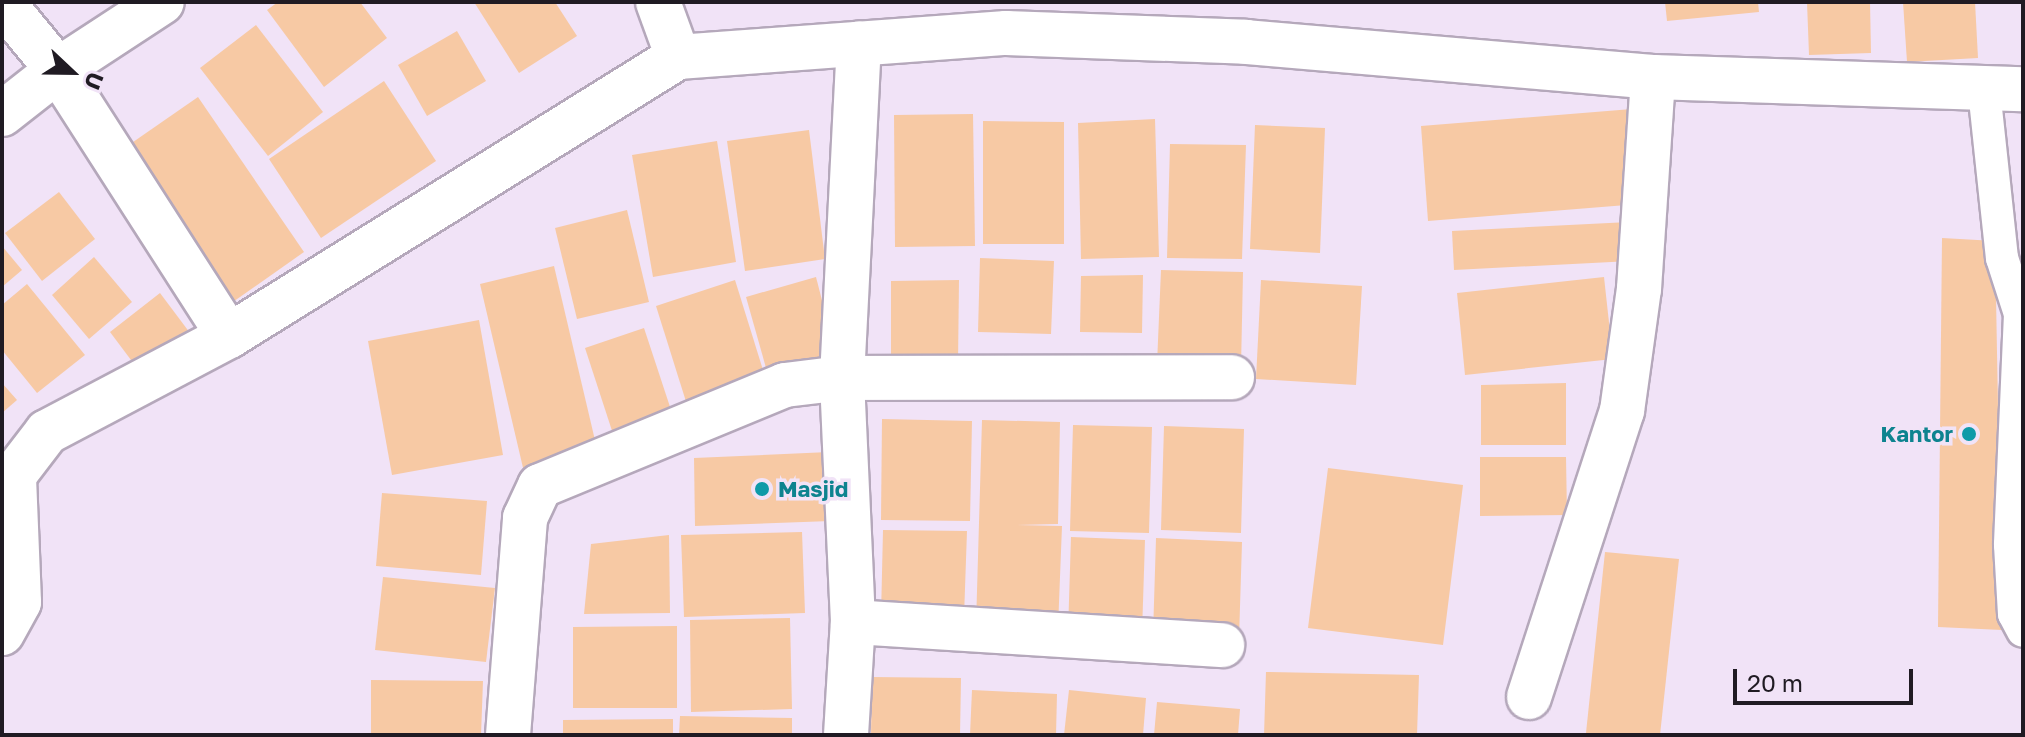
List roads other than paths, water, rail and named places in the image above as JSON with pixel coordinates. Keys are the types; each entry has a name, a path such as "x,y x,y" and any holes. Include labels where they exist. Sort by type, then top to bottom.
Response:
{"street":[{"path":"2,2 58,70 229,336"},
{"path":"2,114 58,70 162,2"},
{"path":"658,2 678,57"},
{"path":"2,633 19,602 14,475 24,455 47,432 229,336 678,57 1006,33 1246,42 1653,77 2004,90"},
{"path":"846,735 853,622 842,378 859,43"},
{"path":"1529,697 1622,411 1639,289 1653,77"},
{"path":"508,735 525,518 540,486 744,398 785,385 842,378 1232,377"},
{"path":"853,622 1222,645"}],"lane":[{"path":"2004,90 2013,263 2020,314 2010,545 2014,614 2023,631"}],"place":[{"name":"Kantor","path":"1969,434"},
{"name":"Masjid","path":"762,489"}]}
